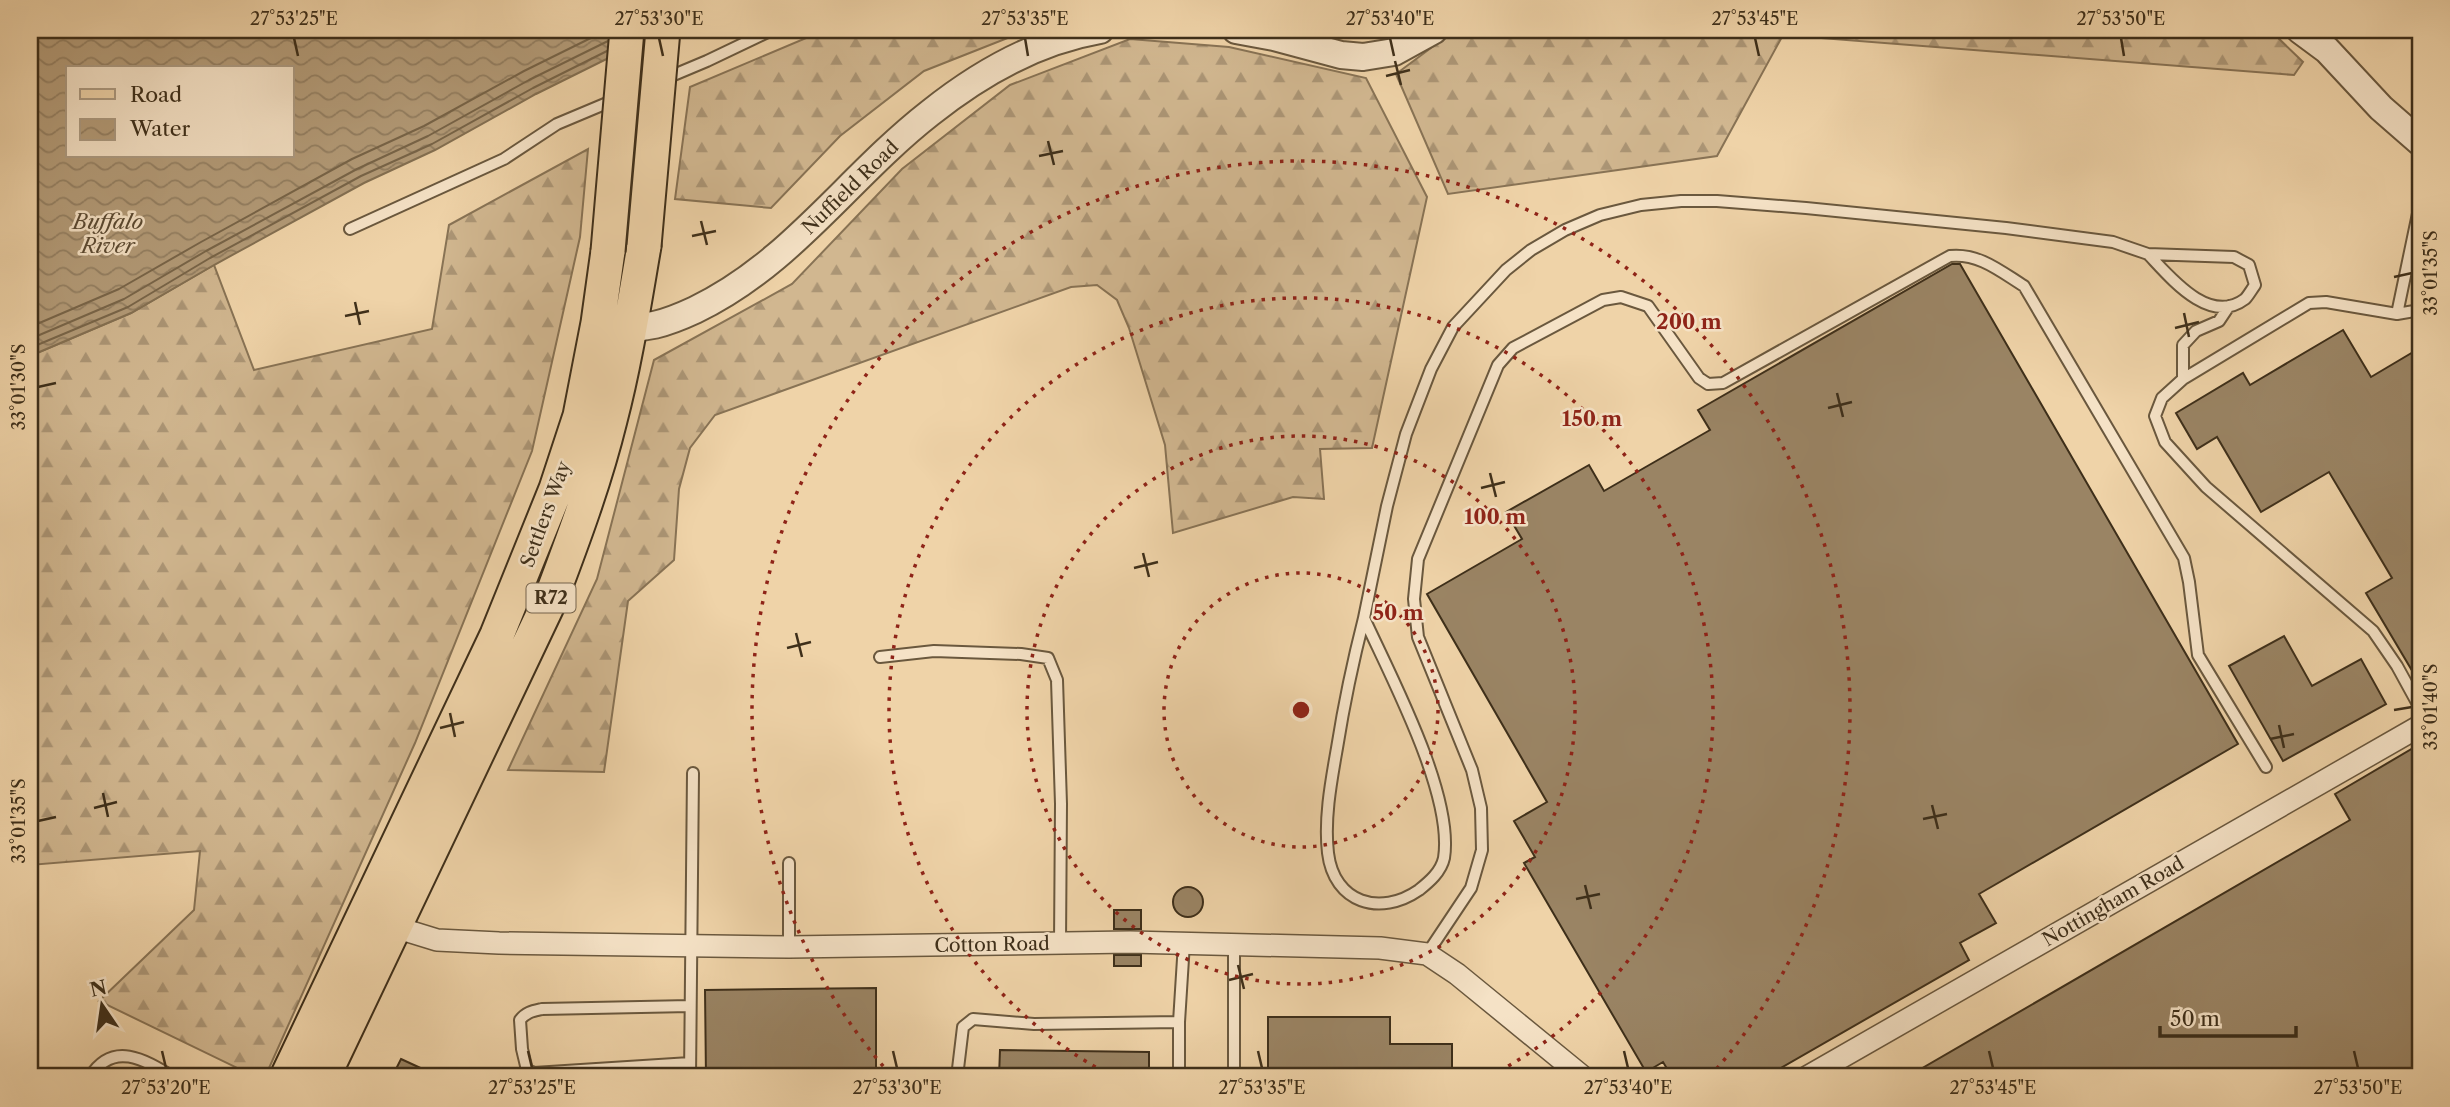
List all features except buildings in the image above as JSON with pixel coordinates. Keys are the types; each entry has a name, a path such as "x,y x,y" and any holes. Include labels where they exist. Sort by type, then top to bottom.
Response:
{"main road":[{"name":"Settlers Way","path":"323,1077 556,586 579,526 610,423 614,326 608,251 627,30"},
{"name":"Settlers Way","path":"287,1077 497,635 529,558 644,246 663,30"}],"street":[{"name":"Nuffield Road","path":"614,326 654,327 726,294 751,278 808,229 927,114 966,85 1003,63 1053,41 1100,30"},
{"path":"1236,30 1340,55 1363,57 1394,52 1434,30"},
{"path":"2300,30 2327,50 2381,108 2420,142"},
{"name":"Nottingham Road","path":"1807,1077 2420,726"},
{"name":"Cotton Road","path":"363,915 395,929 437,940 499,943 789,947 1184,943 1380,948 1427,954 1457,974 1583,1077"}],"lane":[{"path":"351,229 503,159 557,124 707,61 772,30"},
{"path":"1364,618 1420,741 1438,799 1444,832 1444,860 1432,881 1394,903 1381,905 1358,899 1343,889 1333,874 1328,854 1329,789 1349,677 1387,506 1406,435 1437,358 1453,327 1506,270 1531,250 1565,230 1600,215 1641,205 1717,201 2006,228 2113,242 2148,254 2234,257 2249,265 2255,285 2245,299 2230,306 2210,306 2178,285 2148,254"},
{"path":"2397,314 2420,204"},
{"path":"1427,954 1471,888 1482,850 1481,808 1472,770 1418,637 1413,598 1418,559 1499,365 1513,348 1603,300 1621,297 1648,306 1699,378 1707,384 1723,383 1950,256 1980,258 2024,286 2184,558 2198,655 2266,767"},
{"path":"2420,310 2397,314 2326,302 2309,303 2183,379 2162,398 2155,416 2165,442 2206,487 2373,631 2398,666 2420,708"},
{"path":"2183,379 2183,345 2196,331 2219,321 2230,306"},
{"path":"880,657 934,651 1021,654 1048,658 1057,680 1061,804 1060,943"},
{"path":"690,1077 692,773"},
{"path":"789,863 789,947"},
{"path":"1180,1077 1179,1022 1184,943"},
{"path":"1234,944 1234,1077"},
{"path":"690,1006 542,1009 531,1011 520,1020 524,1061 527,1070 534,1073 690,1063"},
{"path":"957,1077 962,1027 973,1019 1034,1024 1179,1022"},
{"path":"90,1077 97,1067 113,1058 130,1055 173,1077"}],"green space":[{"path":"825,30 1028,30 924,71 840,136 771,208 675,199 690,87"},
{"path":"1455,30 2264,30 2273,33 2303,62 2294,75 1783,35 1717,156 1448,194 1396,74"},
{"path":"1130,39 1229,47 1366,78 1427,197 1372,448 1320,449 1324,499 1293,497 1173,533 1165,445 1129,328 1117,300 1097,285 1071,287 715,415 690,448 679,489 674,560 628,601 604,772 508,770 597,579 654,360 792,284 902,169 1010,85"},
{"path":"588,149 580,237 532,451 415,743 265,1077 256,1077 99,1001 194,910 200,851 30,865 30,356 131,313 214,265 254,370 432,329 449,225"}],"water":[{"name":"Buffalo River","path":"30,30 665,30 536,94 435,150 364,183 131,313 30,356"}]}
